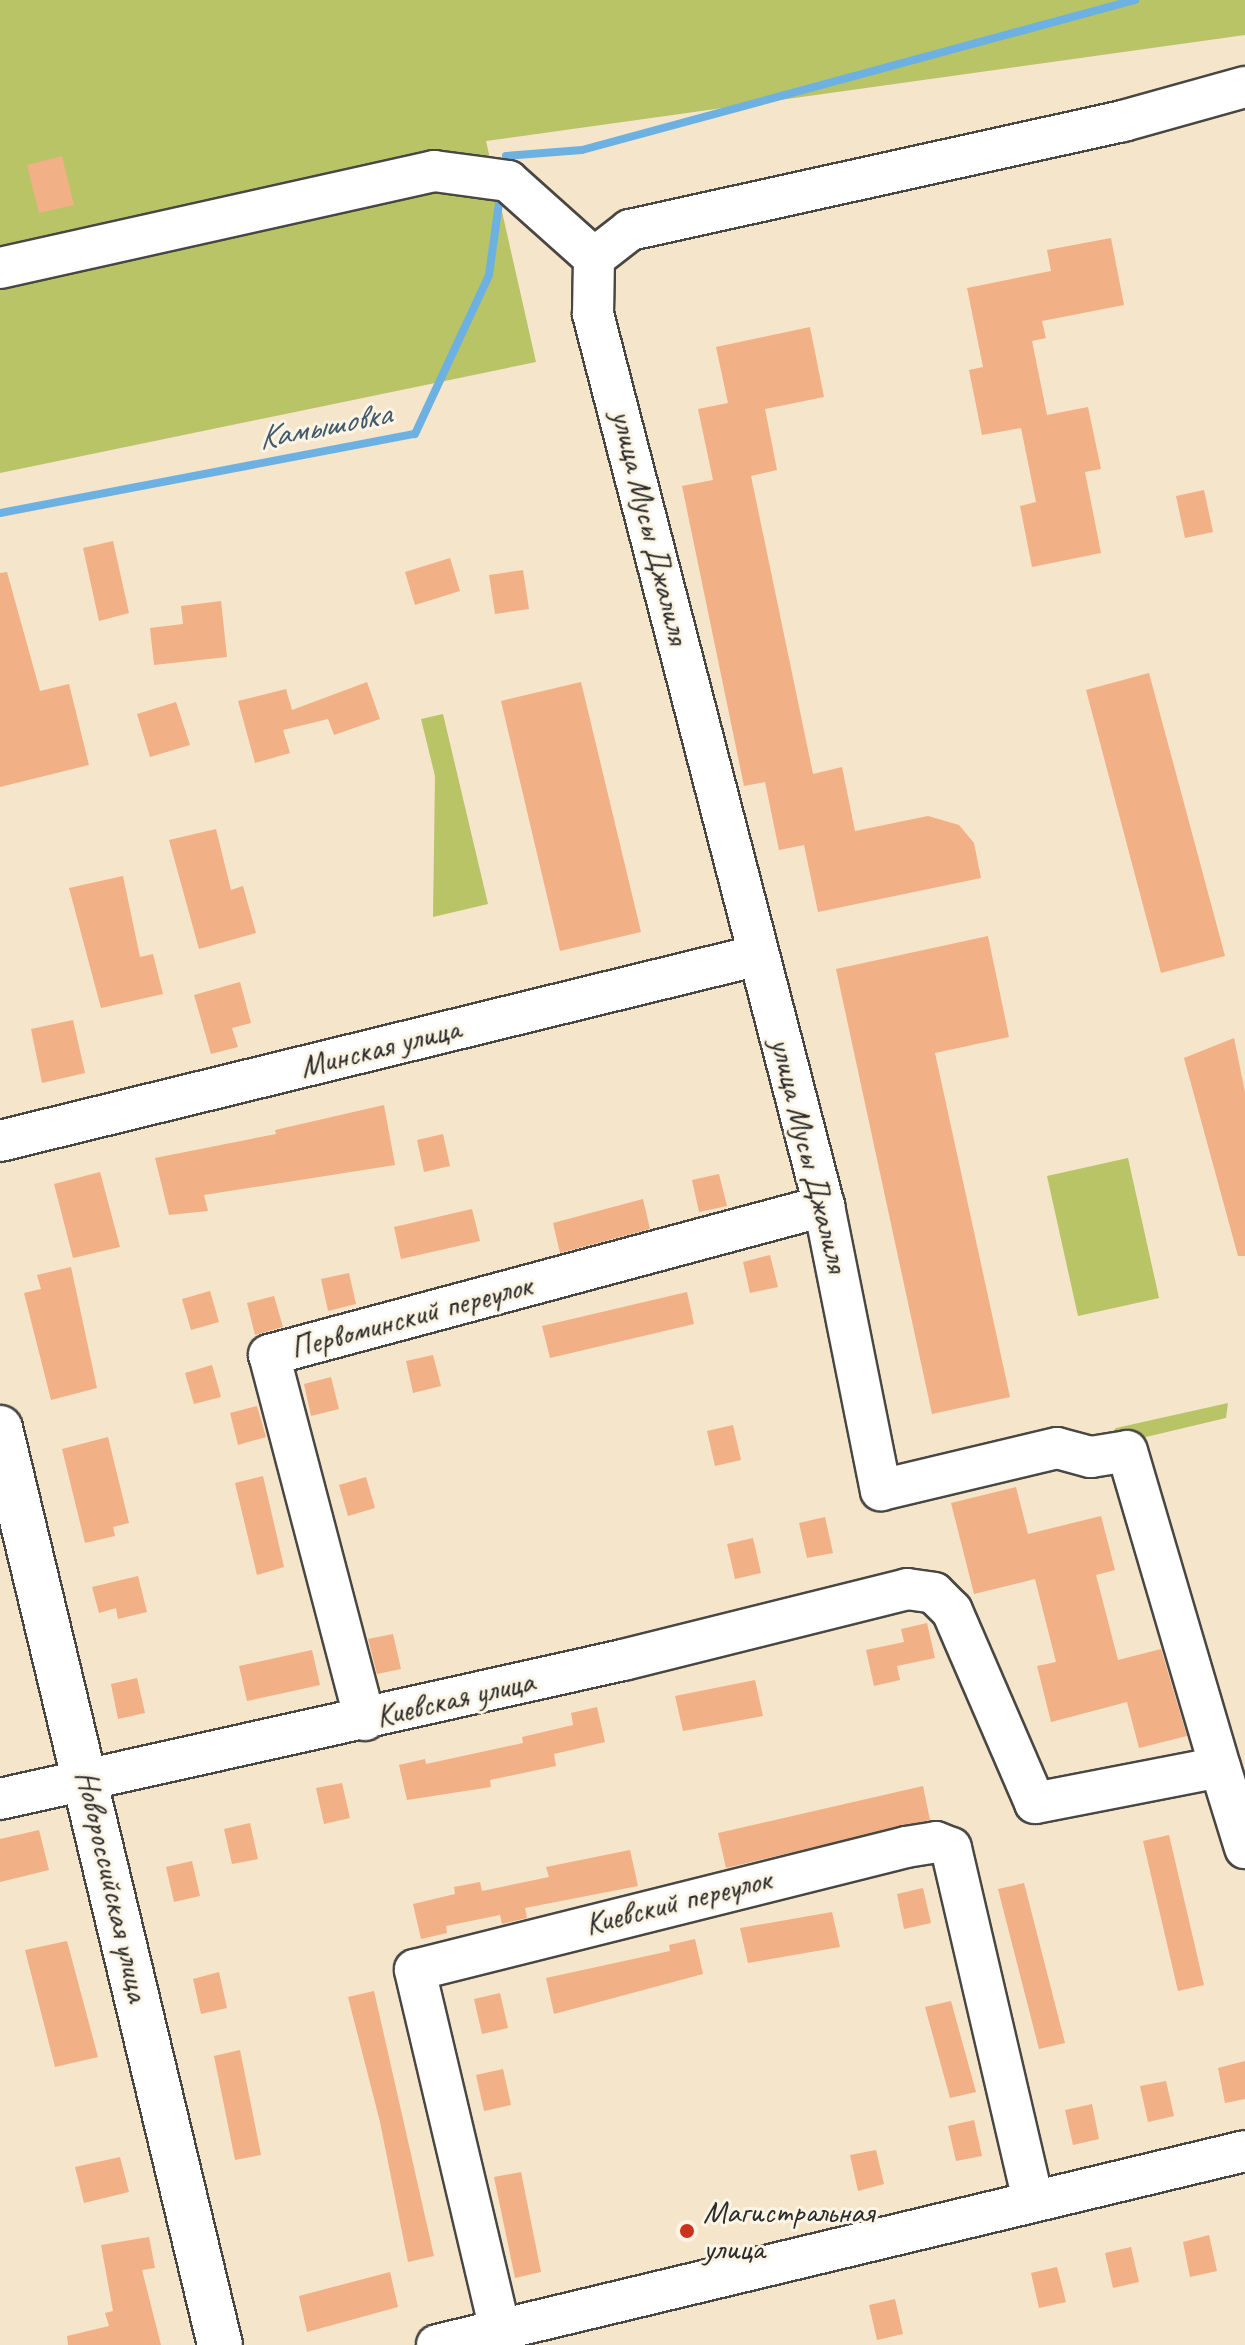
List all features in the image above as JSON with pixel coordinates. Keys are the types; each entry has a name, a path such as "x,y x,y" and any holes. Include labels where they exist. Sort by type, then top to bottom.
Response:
{"main road":[{"name":"Новороссийская улица","path":"0,1428 220,2345"}],"street":[{"path":"0,268 434,171 508,181 594,258 630,230 1123,121 1245,87"},
{"name":"улица Мусы Джалиля","path":"594,258 593,314 824,1206 881,1490 1057,1448 1091,1457 1127,1451 1245,1848"},
{"name":"Минская улица","path":"0,1141 759,955"},
{"name":"Первоминский переулок","path":"365,1720 269,1355 824,1206"},
{"name":"Киевская улица","path":"0,1799 365,1720 907,1589 934,1593 952,1611 1035,1803 1220,1767"},
{"name":"Киевский переулок","path":"500,2330 415,1970 906,1847 936,1842 951,1848 1033,2200"},
{"path":"437,2345 1245,2151"}],"green space":[{"path":"0,0 1245,0 1245,35 486,141 536,362 0,473"},
{"path":"443,714 488,904 433,917 435,776 421,719"},
{"path":"1128,1158 1159,1298 1078,1316 1047,1176"},
{"path":"1228,1403 1226,1418 1112,1445 1107,1438 1116,1428"}],"building":[{"path":"62,156 74,205 39,213 27,165"},
{"path":"1111,238 1124,305 1042,321 1046,338 1032,341 1047,415 1088,407 1101,469 1085,472 1101,553 1032,567 1020,506 1036,502 1021,428 982,435 969,370 983,367 967,288 1051,271 1047,250"},
{"path":"810,327 824,397 765,409 777,470 751,476 813,774 842,767 855,831 928,816 959,825 974,843 981,878 818,912 804,845 779,850 765,782 744,786 682,486 713,480 698,409 728,403 716,347"},
{"path":"1204,490 1213,532 1185,538 1176,496"},
{"path":"113,541 129,613 99,621 83,548"},
{"path":"450,558 460,591 415,605 405,572"},
{"path":"523,570 529,609 495,614 489,575"},
{"path":"7,572 40,691 69,684 89,765 0,787 0,573"},
{"path":"221,601 227,657 154,665 150,628 183,624 181,606"},
{"path":"1149,673 1225,956 1161,973 1086,690"},
{"path":"367,682 380,719 334,735 328,719 283,730 290,753 255,763 238,701 286,689 292,710"},
{"path":"581,682 641,932 560,951 501,701"},
{"path":"176,702 190,745 150,757 137,714"},
{"path":"216,829 231,890 243,886 256,933 199,949 169,840"},
{"path":"123,876 140,957 153,954 163,994 101,1008 69,888"},
{"path":"988,936 1009,1037 935,1053 1010,1397 932,1414 836,969"},
{"path":"240,982 251,1023 232,1028 238,1047 211,1054 194,995"},
{"path":"73,1020 85,1073 42,1083 31,1029"},
{"path":"1234,1038 1245,1092 1245,1256 1238,1256 1184,1058"},
{"path":"384,1105 395,1165 204,1195 208,1211 169,1215 155,1158 276,1134 275,1130"},
{"path":"443,1134 450,1166 424,1172 417,1140"},
{"path":"100,1172 120,1247 73,1258 54,1184"},
{"path":"719,1174 727,1206 699,1212 692,1180"},
{"path":"643,1199 650,1229 560,1253 553,1223"},
{"path":"472,1209 480,1241 401,1259 394,1227"},
{"path":"770,1255 778,1287 750,1293 743,1262"},
{"path":"71,1267 97,1388 51,1400 24,1293 41,1289 37,1275"},
{"path":"349,1273 356,1304 328,1311 321,1279"},
{"path":"210,1291 219,1322 191,1330 182,1299"},
{"path":"687,1292 694,1324 550,1358 542,1326"},
{"path":"274,1296 283,1327 255,1335 247,1303"},
{"path":"433,1355 441,1386 413,1393 406,1361"},
{"path":"212,1365 221,1397 194,1404 185,1373"},
{"path":"331,1377 339,1409 311,1416 304,1384"},
{"path":"257,1406 266,1437 238,1445 230,1413"},
{"path":"733,1425 741,1460 715,1466 707,1431"},
{"path":"108,1437 129,1523 113,1527 115,1536 85,1543 62,1449"},
{"path":"263,1476 284,1567 257,1575 235,1483"},
{"path":"366,1477 375,1508 348,1516 339,1485"},
{"path":"1016,1487 1028,1534 1101,1516 1115,1570 1096,1575 1118,1660 1161,1649 1187,1736 1139,1748 1127,1702 1051,1722 1037,1666 1056,1662 1035,1579 974,1594 951,1503"},
{"path":"825,1517 833,1553 807,1558 799,1523"},
{"path":"753,1538 761,1573 735,1579 727,1544"},
{"path":"138,1576 147,1612 118,1619 116,1608 99,1613 92,1587"},
{"path":"927,1623 935,1658 897,1666 900,1680 874,1686 866,1650 904,1642 901,1629"},
{"path":"393,1634 401,1669 377,1674 368,1639"},
{"path":"312,1650 320,1685 247,1701 239,1666"},
{"path":"137,1678 145,1713 118,1719 111,1684"},
{"path":"755,1680 763,1716 683,1731 675,1696"},
{"path":"597,1707 605,1742 554,1754 556,1766 490,1780 491,1787 407,1800 399,1765 425,1759 426,1764 523,1743 522,1737 573,1725 571,1713"},
{"path":"342,1783 350,1818 324,1824 316,1788"},
{"path":"923,1786 930,1820 726,1868 718,1833"},
{"path":"250,1823 258,1859 232,1864 224,1829"},
{"path":"39,1830 49,1870 0,1882 0,1839"},
{"path":"1169,1835 1204,1985 1178,1991 1143,1841"},
{"path":"630,1850 638,1886 525,1908 527,1918 502,1924 500,1915 446,1926 447,1933 421,1939 413,1904 455,1894 454,1887 480,1882 482,1891 549,1877 546,1867"},
{"path":"192,1861 200,1896 174,1902 166,1867"},
{"path":"1024,1883 1065,2043 1039,2049 998,1889"},
{"path":"923,1888 931,1923 904,1929 897,1894"},
{"path":"832,1912 840,1947 748,1963 740,1928"},
{"path":"695,1939 703,1974 554,2014 546,1978 670,1951 669,1945"},
{"path":"67,1941 98,2057 55,2067 25,1950"},
{"path":"219,1972 227,2008 201,2014 193,1979"},
{"path":"374,1991 434,2256 408,2262 380,2122 348,1997"},
{"path":"500,1993 508,2028 482,2034 474,1999"},
{"path":"951,2001 976,2092 950,2098 925,2007"},
{"path":"240,2050 261,2155 235,2160 214,2056"},
{"path":"1245,2061 1245,2099 1225,2103 1218,2068"},
{"path":"503,2069 511,2105 484,2111 476,2075"},
{"path":"1166,2081 1174,2116 1148,2122 1140,2086"},
{"path":"1092,2104 1099,2139 1073,2145 1065,2110"},
{"path":"974,2120 982,2156 956,2161 948,2126"},
{"path":"876,2150 884,2184 858,2191 850,2155"},
{"path":"120,2157 129,2192 84,2203 75,2167"},
{"path":"521,2172 541,2272 515,2278 494,2177"},
{"path":"1209,2235 1217,2271 1190,2277 1183,2242"},
{"path":"149,2237 155,2268 142,2270 161,2345 68,2345 67,2336 109,2326 105,2313 113,2311 101,2245"},
{"path":"1131,2247 1139,2282 1113,2288 1105,2253"},
{"path":"1057,2267 1066,2302 1039,2308 1031,2273"},
{"path":"390,2272 398,2307 307,2332 299,2296"},
{"path":"895,2299 903,2334 877,2340 869,2305"}],"waterway":[{"name":"Камышовка","path":"506,156 582,150 1135,0"},
{"name":"Камышовка","path":"0,513 415,434 489,275 499,203"}],"place":[{"name":"Магистральная улица","path":"687,2231"}]}
